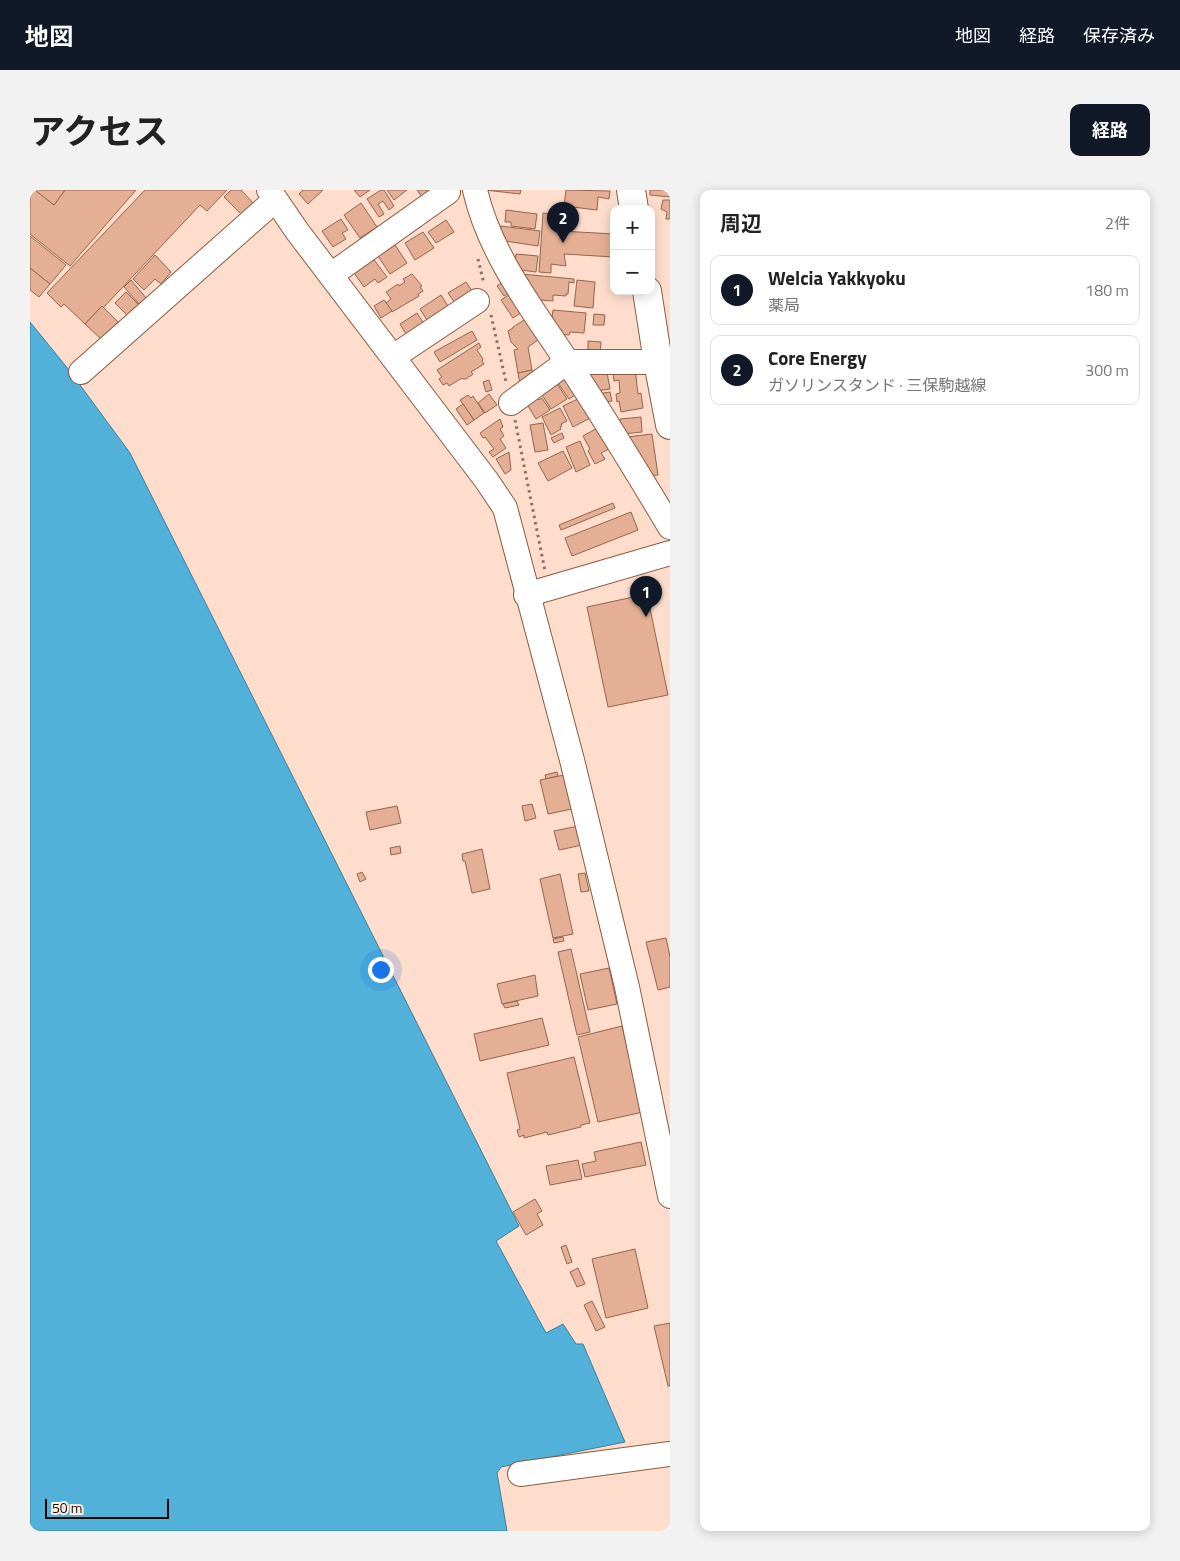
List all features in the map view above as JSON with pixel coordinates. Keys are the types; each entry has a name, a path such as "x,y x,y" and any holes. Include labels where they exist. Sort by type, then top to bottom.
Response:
{"main road":[{"path":"631,190 633,205"},
{"path":"648,295 664,362 670,424"}],"street":[{"path":"331,275 448,192 447,190"},
{"path":"475,190 480,210 498,254 528,305 568,362 622,446 670,528"},
{"path":"81,372 272,195 488,481 504,508 572,760 627,987 670,1196"},
{"path":"393,356 476,301"},
{"path":"511,403 568,362 664,362"},
{"path":"526,595 670,553"},
{"path":"520,1474 670,1454"}],"water":[{"path":"30,322 69,370 130,453 519,1226 496,1241 546,1333 563,1324 576,1344 583,1344 625,1442 501,1467 497,1473 507,1531 30,1531"}],"building":[{"path":"30,190 35,190 54,205 65,190 136,190 70,266 30,234"},
{"path":"35,190 65,190 54,205"},
{"path":"145,190 227,190 207,211 200,205 103,308 102,306 85,324 64,304 61,307 47,293"},
{"path":"231,190 241,190 254,204 242,215 224,197"},
{"path":"303,190 323,190 308,204 299,194"},
{"path":"354,190 370,190 360,197"},
{"path":"384,190 394,206 389,210 383,201 378,204 384,214 379,217 367,199"},
{"path":"387,190 407,190 394,200"},
{"path":"417,190 429,190 430,192 422,197"},
{"path":"485,190 521,190 520,194"},
{"path":"566,190 610,191 609,199 598,197 597,210 564,206"},
{"path":"650,190 670,190 670,197 650,195"},
{"path":"663,200 670,200 670,219 666,219 667,212 661,209"},
{"path":"361,203 377,227 360,238 344,215"},
{"path":"506,210 537,214 535,229 511,226 511,222 505,222"},
{"path":"543,213 559,215 567,225 561,231 610,234 610,257 564,254 566,266 551,264 551,273 539,272"},
{"path":"341,219 348,230 342,233 346,239 333,247 322,231"},
{"path":"446,220 454,232 436,243 428,232"},
{"path":"501,226 540,231 538,246 505,241 505,237 500,236"},
{"path":"423,232 434,248 415,260 405,243"},
{"path":"30,236 66,265 50,284 30,268"},
{"path":"395,245 407,263 390,274 378,256"},
{"path":"516,254 538,256 536,272 514,269"},
{"path":"155,255 171,272 161,284 155,279 144,290 133,279"},
{"path":"371,256 387,277 378,283 375,279 364,287 352,270"},
{"path":"30,268 50,284 39,297 30,290"},
{"path":"412,274 422,286 420,287 423,291 418,294 419,296 392,312 386,303 391,299 386,292 405,282 403,279"},
{"path":"521,274 574,279 574,283 569,282 568,294 566,296 553,295 553,301 528,299"},
{"path":"507,279 514,289 504,296 497,286"},
{"path":"131,280 147,299 140,305 124,287"},
{"path":"577,280 595,282 593,308 574,306"},
{"path":"466,282 475,295 457,306 448,293"},
{"path":"126,292 139,305 128,316 115,303"},
{"path":"513,292 525,310 513,318 501,300"},
{"path":"441,295 451,311 430,325 420,309"},
{"path":"384,300 392,311 381,318 374,306"},
{"path":"102,306 118,322 101,339 85,324"},
{"path":"553,310 586,313 584,333 570,332 569,335 550,333"},
{"path":"417,313 426,327 406,334 400,324"},
{"path":"594,314 605,315 604,325 593,325"},
{"path":"529,317 541,335 536,338 538,340 528,347 532,370 518,373 514,350 518,349 511,342 508,331"},
{"path":"472,331 477,340 440,362 434,352"},
{"path":"588,341 601,342 600,353 588,353"},
{"path":"479,343 481,347 477,350 484,364 471,372 473,374 466,379 462,378 449,386 447,383 443,385 439,379 442,377 437,370"},
{"path":"606,367 610,389 590,392 587,371"},
{"path":"635,368 638,394 641,393 643,408 621,412 616,394 620,393 619,380 614,381 613,371"},
{"path":"532,370 533,375 520,384 518,373"},
{"path":"570,374 581,391 569,399 558,383"},
{"path":"489,380 492,390 486,392 483,382"},
{"path":"556,382 567,399 551,409 539,390"},
{"path":"610,392 612,401 599,403 597,394"},
{"path":"489,394 497,405 485,413 478,403"},
{"path":"535,394 539,400 542,398 550,410 536,419 525,401"},
{"path":"468,395 471,398 473,396 484,413 474,420 460,400"},
{"path":"582,397 592,417 573,427 563,406"},
{"path":"463,404 474,420 467,425 456,409"},
{"path":"560,408 567,421 561,424 561,429 551,435 542,417"},
{"path":"641,417 642,432 622,434 620,419"},
{"path":"500,419 503,427 500,429 504,436 500,439 506,448 493,457 489,452 494,449 480,433"},
{"path":"543,423 548,450 535,452 530,425"},
{"path":"601,426 613,447 601,453 605,459 595,464 583,436"},
{"path":"562,433 564,438 554,443 551,438"},
{"path":"652,434 658,475 648,476 627,437"},
{"path":"580,441 590,465 576,472 566,447"},
{"path":"563,451 572,468 548,481 538,463"},
{"path":"509,452 511,470 505,474 496,459"},
{"path":"613,503 615,508 561,530 559,525"},
{"path":"631,512 638,530 572,556 565,538"},
{"path":"647,594 668,695 608,707 587,607"},
{"path":"557,772 558,776 546,779 545,775"},
{"path":"564,775 572,809 548,814 540,780"},
{"path":"532,804 536,818 525,821 522,806"},
{"path":"397,806 401,823 370,830 366,812"},
{"path":"578,826 582,845 559,850 554,831"},
{"path":"400,846 401,853 391,855 390,848"},
{"path":"482,849 490,889 472,893 462,854"},
{"path":"362,872 366,879 360,882 357,874"},
{"path":"585,873 589,891 581,892 578,874"},
{"path":"560,874 573,934 553,938 540,879"},
{"path":"563,937 564,941 554,943 553,939"},
{"path":"666,938 670,957 670,987 658,990 646,942"},
{"path":"571,949 590,1032 577,1035 558,952"},
{"path":"609,968 617,1004 588,1010 580,974"},
{"path":"535,975 538,996 502,1004 497,984"},
{"path":"517,1001 519,1005 505,1008 503,1004"},
{"path":"542,1018 549,1045 480,1061 474,1034"},
{"path":"622,1026 643,1112 598,1122 578,1037"},
{"path":"574,1057 590,1123 548,1135 547,1132 524,1138 524,1135 519,1137 517,1130 520,1129 507,1073"},
{"path":"641,1142 646,1165 585,1177 582,1164 596,1161 594,1152"},
{"path":"578,1160 582,1179 550,1185 546,1166"},
{"path":"535,1199 542,1211 537,1214 543,1225 526,1235 513,1212"},
{"path":"566,1245 572,1262 567,1264 561,1247"},
{"path":"635,1249 648,1308 606,1318 592,1259"},
{"path":"578,1268 585,1284 577,1287 570,1272"},
{"path":"592,1301 605,1327 596,1331 584,1305"},
{"path":"670,1323 670,1386 668,1386 654,1326"}],"place":[{"name":"Core Energy","path":"563,243"},
{"name":"Welcia Yakkyoku","path":"646,617"}]}
